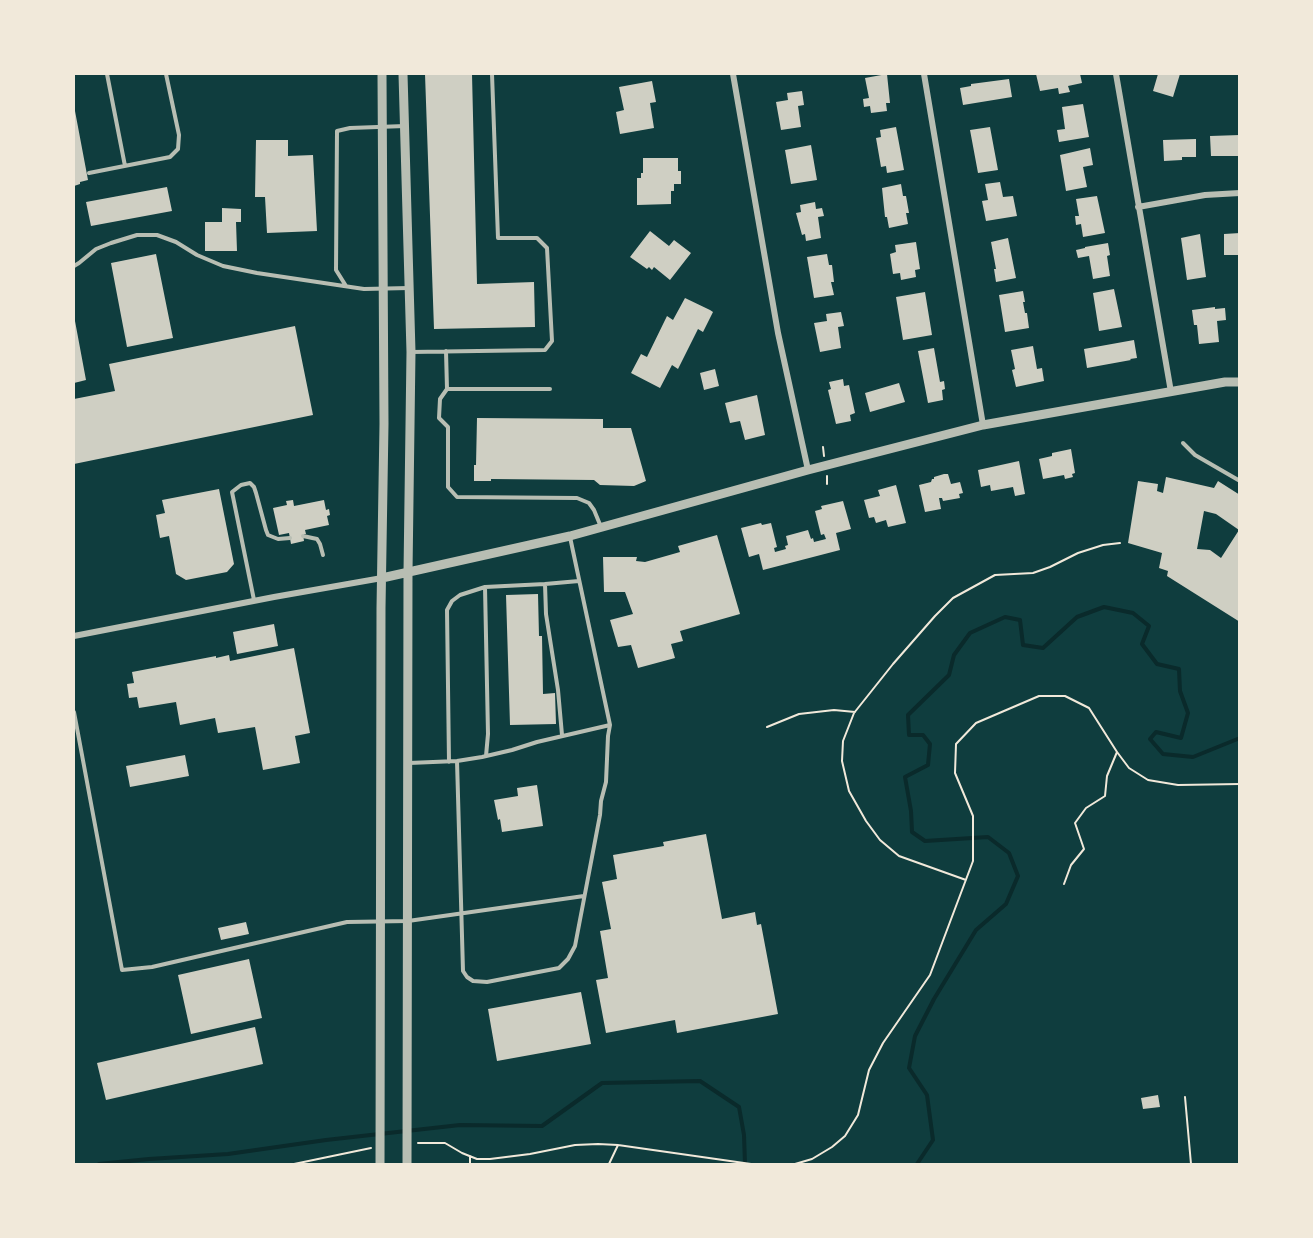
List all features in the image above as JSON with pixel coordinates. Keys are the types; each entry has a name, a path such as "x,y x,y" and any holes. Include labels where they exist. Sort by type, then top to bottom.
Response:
{"street":[{"path":"380,1163 384,424 382,74"},
{"path":"404,74 411,352 408,572 407,1160"},
{"path":"733,74 778,333 808,470"},
{"path":"924,74 983,425"},
{"path":"1116,74 1171,393"},
{"path":"1138,207 1205,195 1239,193"},
{"path":"74,636 382,578 570,536 808,470 983,425 1225,382 1239,382"}],"lane":[{"path":"107,74 125,166"},
{"path":"89,173 170,157 178,149 179,135 166,74"},
{"path":"411,352 545,350 552,341 547,248 537,238 498,238 492,74"},
{"path":"346,286 336,270 337,131 350,128 405,126"},
{"path":"74,266 96,249 111,243 137,235 157,235 176,242 197,255 222,266 363,289 409,288"},
{"path":"446,351 447,389 440,399 439,418 447,428 448,487 458,497 577,498 589,503 601,528"},
{"path":"447,389 550,389"},
{"path":"1183,443 1195,455 1239,481"},
{"path":"254,601 232,492 241,485 250,483 254,487 268,535 278,539 290,538"},
{"path":"303,536 317,539 323,555"},
{"path":"457,761 463,971 467,978 473,981 487,982 559,968 568,960 575,946 606,782 610,725 570,536"},
{"path":"449,762 447,610 452,601 460,595 485,587 579,580"},
{"path":"545,584 546,614 558,690 562,735"},
{"path":"485,587 488,734 486,756"},
{"path":"74,711 122,970 152,967 347,922 408,921 584,896"},
{"path":"409,763 449,762 486,756 562,735 610,725"}],"path":[{"path":"966,880 899,856 880,840 866,822 849,791 842,761 843,741 855,712 892,664 953,598 995,574 1033,573 1078,553 1103,545 1120,543"},
{"path":"795,1164 812,1159 832,1147 844,1136 858,1115 869,1070 883,1043 930,975 973,861 973,816 955,773 956,744 976,723 1039,696 1065,696 1089,708 1129,768 1148,780 1178,785 1239,784"},
{"path":"767,727 799,714 834,710 855,712"},
{"path":"1064,884 1071,865 1084,849 1075,823 1086,808 1105,796 1107,776 1117,752"},
{"path":"1185,1097 1191,1164"},
{"path":"412,1143 445,1143 477,1159 530,1154 575,1145 618,1145 751,1164"},
{"path":"609,1164 618,1145"},
{"path":"294,1164 378,1147"},
{"path":"470,1164 471,1156"},
{"path":"320,1159 320,1164"}],"building":[{"path":"425,74 472,74 477,284 534,282 535,327 434,329"},
{"path":"887,74 890,103 886,103 887,111 871,113 870,106 864,107 863,99 869,98 865,78"},
{"path":"1036,74 1080,74 1082,83 1068,86 1070,92 1059,94 1058,88 1040,91"},
{"path":"1158,74 1180,74 1173,97 1153,91"},
{"path":"1009,79 1012,97 963,105 960,88 971,86 971,84"},
{"path":"652,81 656,102 650,103 654,128 620,134 616,112 624,110 619,87"},
{"path":"802,91 804,105 798,106 801,127 781,130 776,102 788,100 787,93"},
{"path":"1083,104 1089,137 1059,142 1057,130 1065,129 1062,107"},
{"path":"74,111 88,180 74,186"},
{"path":"896,127 904,170 887,173 886,166 881,167 876,138 881,137 880,130"},
{"path":"990,127 998,170 978,173 970,130"},
{"path":"1240,135 1240,156 1211,156 1210,136"},
{"path":"1196,139 1196,157 1164,161 1163,140"},
{"path":"256,140 288,140 288,156 313,155 317,231 267,233 265,197 255,197"},
{"path":"811,145 817,180 791,184 785,150"},
{"path":"1090,148 1093,165 1083,167 1087,187 1066,191 1060,155"},
{"path":"643,158 678,158 681,184 674,184 674,191 671,191 671,204 637,205 637,178 641,178 641,173 643,173"},
{"path":"1000,182 1003,197 1013,196 1017,216 986,221 982,201 988,200 985,184"},
{"path":"901,184 909,213 906,213 908,224 889,228 887,217 885,217 882,188"},
{"path":"167,187 172,211 91,226 86,202"},
{"path":"1097,196 1105,233 1083,237 1081,224 1076,225 1075,216 1079,216 1076,199"},
{"path":"815,202 816,209 822,208 824,216 818,217 821,238 806,241 796,213 801,212 800,205"},
{"path":"222,208 241,209 241,222 236,222 237,251 205,251 205,222 222,222"},
{"path":"650,231 669,246 674,240 691,253 670,280 654,267 652,270 649,267 647,269 630,257"},
{"path":"1240,233 1240,255 1224,255 1224,234"},
{"path":"1200,234 1206,277 1187,280 1181,238"},
{"path":"1008,238 1016,278 996,282 991,242"},
{"path":"916,242 920,269 915,270 916,277 901,280 900,273 893,274 890,254 896,252 895,245"},
{"path":"1108,243 1110,276 1093,279 1089,256 1078,258 1076,250"},
{"path":"156,254 173,338 127,347 111,263"},
{"path":"827,254 829,265 832,265 834,282 831,282 834,295 814,298 807,257"},
{"path":"1114,289 1122,327 1099,331 1093,293"},
{"path":"1023,291 1029,328 1005,332 999,295"},
{"path":"925,292 932,335 903,340 896,297"},
{"path":"685,298 713,312 703,332 698,329 678,369 672,365 660,388 631,373 641,354 647,357 667,316 673,320"},
{"path":"1215,307 1215,309 1225,308 1226,320 1217,321 1219,342 1199,344 1197,325 1194,325 1192,310"},
{"path":"841,312 844,326 838,327 841,348 820,352 814,323 827,321 826,314"},
{"path":"74,322 86,380 74,383"},
{"path":"295,326 313,415 74,464 74,399 115,391 109,364"},
{"path":"1134,340 1137,358 1087,368 1084,349"},
{"path":"1033,346 1037,369 1042,368 1044,381 1016,387 1011,350"},
{"path":"934,348 940,382 944,381 945,389 942,390 943,400 928,403 918,351"},
{"path":"715,369 719,386 704,390 700,373"},
{"path":"843,379 844,386 849,385 855,413 850,415 851,421 836,424 828,390 831,389 829,382"},
{"path":"899,383 905,402 870,412 865,393"},
{"path":"757,395 765,435 745,440 740,421 730,423 725,403"},
{"path":"477,418 603,419 603,428 631,428 646,481 634,486 600,485 594,480 491,479 491,481 474,481"},
{"path":"1071,449 1075,473 1072,474 1073,477 1065,479 1064,475 1043,479 1039,459 1052,456 1052,453"},
{"path":"1019,461 1025,494 1015,496 1013,487 991,491 990,485 981,487 978,470"},
{"path":"948,474 951,484 960,482 963,493 959,494 960,498 943,501 939,498 941,509 925,512 919,485 931,482 934,477"},
{"path":"1166,477 1214,488 1218,481 1240,495 1240,622 1167,576 1168,571 1159,568 1162,553 1128,543 1138,481 1158,484 1157,491 1163,493","holes":["1204,511 1216,514 1239,530 1221,558 1210,550 1197,549"]},
{"path":"896,485 906,523 888,527 886,520 876,523 874,517 869,518 864,500 880,496 878,490"},
{"path":"219,489 234,564 227,572 186,580 176,574 169,536 160,538 156,515 165,513 162,500"},
{"path":"293,500 294,506 324,500 326,510 329,509 330,515 327,516 329,525 305,530 304,541 291,544 289,533 279,535 273,508 287,505 286,501"},
{"path":"843,501 851,529 836,533 840,550 763,570 759,554 749,557 741,528 771,523 777,547 774,548 775,552 786,549 785,546 788,545 786,536 808,530 814,542 826,539 824,534 821,535 815,511 822,509 821,506"},
{"path":"717,535 740,614 680,631 683,641 671,644 675,658 638,668 631,645 618,647 610,620 633,614 625,592 604,592 603,557 637,557 636,561 645,562 680,552 678,546"},
{"path":"538,594 539,636 542,636 543,694 555,693 556,724 510,725 506,595"},
{"path":"274,624 278,646 237,654 233,632"},
{"path":"294,648 310,733 295,736 300,763 263,770 255,727 218,733 215,718 180,725 176,702 139,708 137,697 129,698 127,684 134,683 132,672 216,656 216,658 229,655 230,661"},
{"path":"185,755 189,776 130,787 126,766"},
{"path":"537,785 543,826 502,832 494,800 518,796 517,788"},
{"path":"706,834 722,919 755,912 757,925 761,924 778,1014 677,1033 675,1020 606,1033 596,980 608,978 600,931 611,929 602,882 617,879 613,855 664,846 663,842"},
{"path":"246,922 249,934 221,940 218,928"},
{"path":"249,959 262,1018 191,1034 178,975"},
{"path":"581,992 591,1044 497,1061 488,1009"},
{"path":"255,1027 263,1064 106,1100 97,1063"},
{"path":"1158,1095 1160,1107 1143,1109 1141,1098"}],"waterway":[{"path":"917,1164 933,1140 927,1095 909,1068 915,1036 934,999 976,930 1006,904 1018,876 1009,853 988,837 925,841 912,832 905,777 928,765 930,744 923,735 909,735 908,715 949,675 954,655 970,633 1005,617 1020,620 1023,645 1043,648 1077,617 1104,607 1133,613 1149,626 1142,644 1157,664 1179,669 1180,691 1188,713 1181,738 1156,732 1150,739 1163,754 1193,757 1240,738"},
{"path":"99,1164 228,1154 460,1125 542,1126 602,1083 700,1081 739,1107 744,1135 745,1164"}]}
